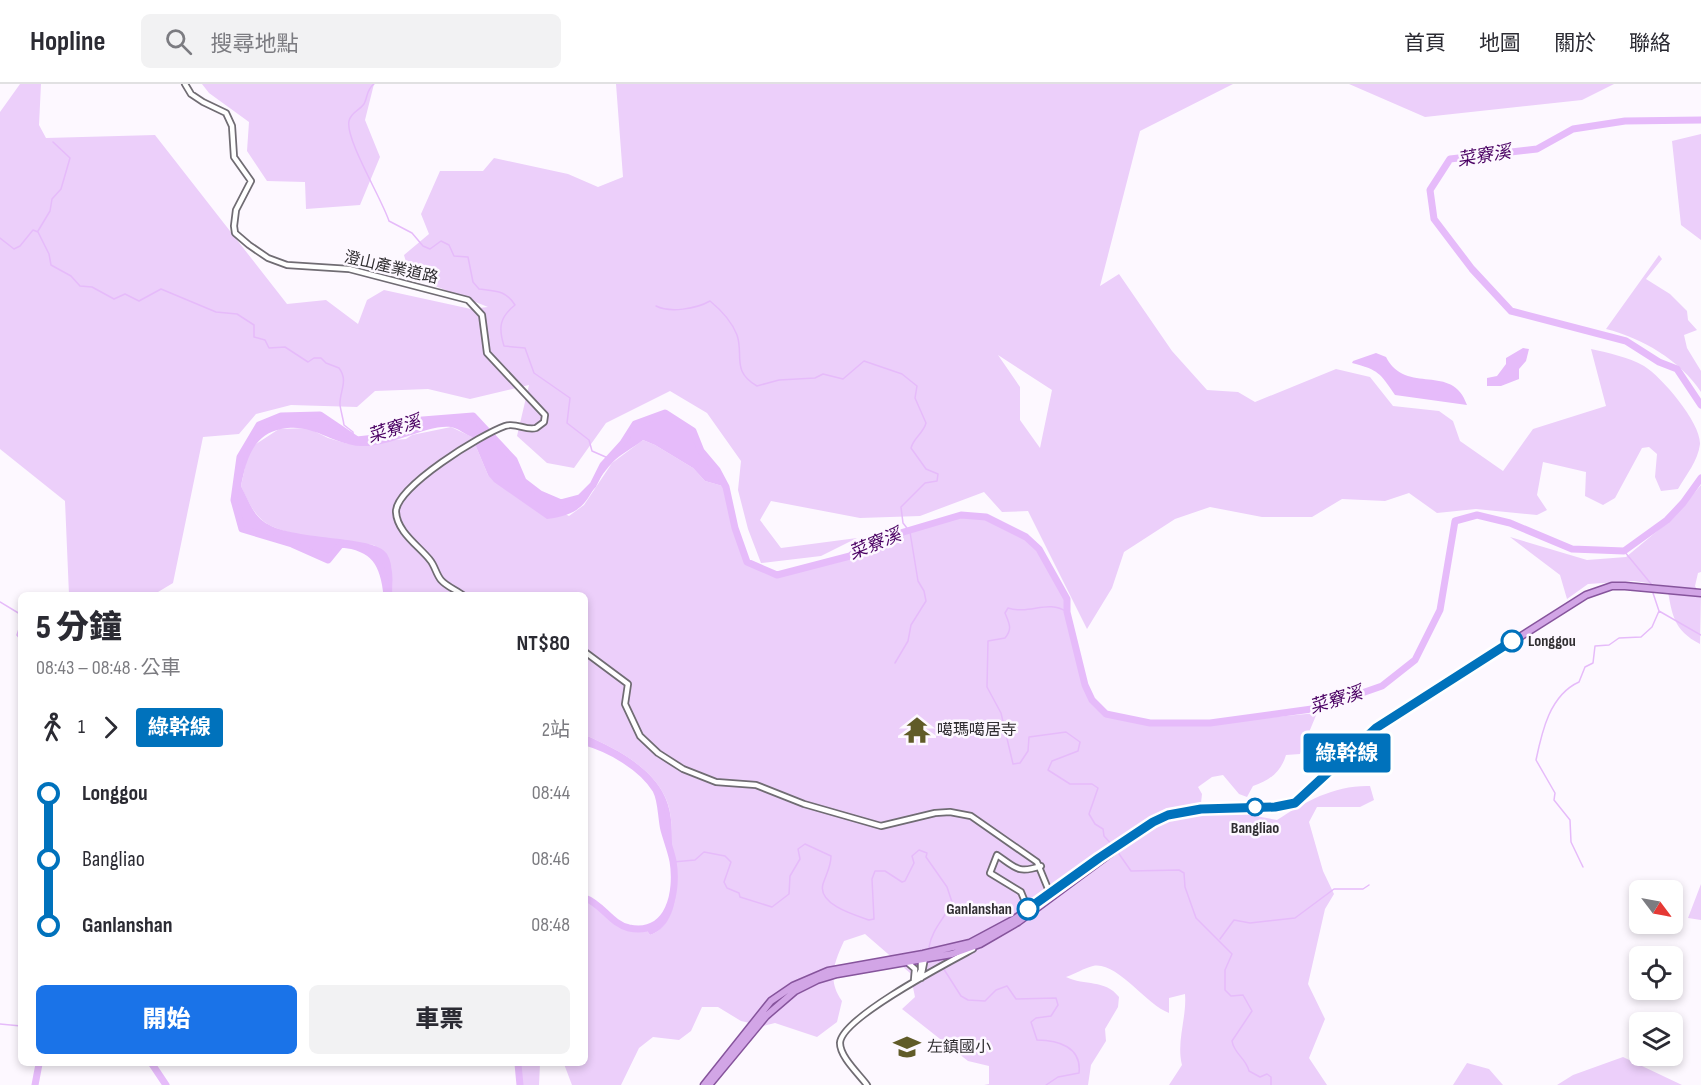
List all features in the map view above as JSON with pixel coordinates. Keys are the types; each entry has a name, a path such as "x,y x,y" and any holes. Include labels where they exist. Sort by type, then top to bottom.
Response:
{"main road":[{"path":"704,1085 762,1011 782,992 815,976 953,954 980,944 1008,929 1153,822 1175,813 1201,809 1275,807 1295,803 1376,728 1579,599 1612,586 1701,593"},
{"path":"953,954 1051,896"},
{"path":"709,1085 780,1001 817,980 857,968 907,962 923,957"}],"street":[{"name":"澄山產業道路","path":"185,84 191,94 226,113 232,126 234,157 251,181 236,210 235,233 257,252 277,262 306,268 349,269 468,300 482,315 487,353 545,415 544,422 536,428 505,426 467,446 400,500 396,513 400,524 411,540 430,559 440,579 458,592"},
{"path":"588,654 628,684 625,700 629,717 647,745 683,769 716,782 756,785 804,804 881,826 935,813 965,814 976,818 1027,853 1041,866 1051,896"},
{"path":"1028,909 1021,892 994,878 990,873 991,867 997,855 1025,872 1041,866"},
{"path":"867,1085 842,1051 840,1043 843,1034 853,1021 937,969 953,954"},
{"path":"921,978 923,957"},
{"path":"914,983 920,974 923,957"},
{"path":"907,962 916,971 914,983"}],"shaded area":[{"path":"20,84 41,84 39,125 46,138 155,135 287,304 326,300 358,324 367,300 384,290 471,309 488,307 410,276 404,255 429,234 421,214 440,171 483,171 494,158 568,174 598,187 623,177 616,84 1233,84 1140,131 1100,286 1119,274 1172,351 1207,390 1238,392 1255,402 1336,369 1370,377 1393,406 1439,411 1453,421 1460,441 1503,471 1533,429 1606,406 1591,349 1638,363 1652,372 1670,390 1687,413 1699,435 1700,444 1694,462 1678,489 1661,491 1655,477 1657,454 1649,447 1642,448 1615,498 1603,505 1585,496 1586,472 1543,462 1537,495 1547,510 1537,515 1476,509 1437,513 1409,493 1385,501 1342,499 1312,517 1262,517 1210,507 1175,519 1124,552 1112,588 1087,629 1028,511 1002,512 984,492 920,516 860,518 771,501 760,520 781,548 857,538 821,556 761,563 748,529 738,490 741,461 707,413 670,391 606,423 574,468 547,463 517,436 529,385 470,399 428,389 375,391 357,407 291,405 256,414 239,434 203,437 173,583 158,592 69,592 65,501 0,449 0,112","holes":["998,355 1052,390 1040,448 1020,420 1020,387"]},
{"path":"202,84 374,84 365,120 380,157 360,205 306,209 305,182 267,181 247,151 249,122 209,93"},
{"path":"1349,84 1614,84 1582,100 1425,117"},
{"path":"1701,134 1701,240 1681,225 1672,141"},
{"path":"1659,255 1662,259 1646,279 1670,294 1687,311 1688,320 1697,330 1684,335 1687,348 1701,371 1701,392 1682,370 1659,352 1633,338 1606,329"},
{"path":"451,427 472,437 488,475 569,516 584,505 612,463 643,440 693,468 705,481 726,487 735,528 747,562 777,575 807,569 961,515 986,517 1026,537 1039,549 1067,599 1067,612 1085,685 1092,700 1106,714 1150,723 1210,723 1317,713 1300,754 1286,755 1278,771 1253,786 1247,797 1239,794 1223,775 1212,777 1198,787 1202,794 1201,803 1264,805 1256,816 1277,820 1333,791 1370,786 1374,800 1360,807 1317,807 1309,822 1323,871 1334,894 1325,909 1308,984 1325,1019 1309,1058 1327,1085 1169,1085 1182,1065 1180,1047 1185,994 1169,998 1169,1013 1151,1002 1112,970 1102,966 1093,966 1066,977 1101,985 1119,997 1118,1007 1105,1029 1106,1041 1091,1065 1088,1085 984,1085 989,1084 989,1066 968,1061 902,1009 915,997 910,973 865,934 844,941 837,957 833,979 842,1001 837,1022 817,1037 775,1023 763,1026 741,1021 718,1007 702,1007 691,1031 679,1040 653,1037 639,1048 621,1085 572,1085 565,1066 588,1066 588,899 618,922 645,928 650,935 666,922 671,913 676,890 671,817 662,791 638,765 607,745 588,736 588,592 393,592 391,565 374,545 297,534 269,525 254,511 241,486 248,453 256,444 279,429 308,428 328,438 348,444 406,439 412,435"},
{"path":"1701,485 1701,572 1698,573 1695,586 1701,596 1700,644 1684,633 1675,620 1667,586 1634,581 1588,584 1567,599 1560,575 1510,537 1587,560 1626,557 1674,517"},
{"path":"1701,884 1701,920 1688,918"},
{"path":"1623,1057 1629,1060 1629,1066 1642,1066 1682,1085 1557,1085 1573,1075"},
{"path":"1467,1063 1489,1069 1503,1085 1453,1085"},
{"path":"518,1066 540,1066 539,1085 520,1085"}],"water":[{"path":"1523,348 1529,349 1526,361 1519,369 1519,379 1501,386 1487,386 1487,378 1497,376 1506,364 1506,358"},
{"path":"1376,353 1386,357 1405,375 1451,385 1460,392 1467,405 1395,395 1378,373 1352,363"},
{"path":"665,413 693,431 701,451 717,470 726,487 705,481 693,468 643,440 612,463 581,506 573,512 547,519 494,482 488,475 472,437 451,427 431,429 372,446 340,442 303,428 281,429 263,437 252,450 241,486 256,514 275,528 366,543 379,548 387,554 391,563 393,592 387,592 380,566 369,553 341,544 328,560 292,544 242,529 234,500 240,457 259,425 281,416 320,415 357,440 375,438 410,421 473,416 514,460 523,481 540,494 561,503 580,498 593,485 603,465 623,443 635,424"},
{"path":"588,736 617,751 647,773 662,791 670,810 676,891 667,922 660,930 650,935 645,928 659,920 667,911 674,886 658,795 635,767 605,749 588,743"}],"waterway":[{"path":"374,84 368,91 364,104 350,118 349,130 358,155 389,221 412,233 423,246 430,249 441,241 449,245 454,256 468,257 473,282 479,289 500,292 512,300 515,305 503,318 501,328 504,346 525,348 534,373 570,398 567,423 589,440 592,451 608,458"},
{"name":"菜竂溪","path":"1701,120 1625,121 1573,129 1537,149 1450,159 1430,190 1434,219 1472,269 1511,311 1626,341 1659,362 1677,369 1701,405"},
{"path":"38,231 50,211 52,199 61,189 70,158 53,142"},
{"path":"0,238 14,249 20,246 33,230 38,232 49,254 51,265 71,276 80,286 92,287 114,299 125,294 139,301 161,289 216,312 237,314 254,325 254,337 265,340 269,348 285,347 308,362 314,358 321,358 326,363 339,368 343,377 340,405 344,425 353,432 353,437"},
{"path":"656,306 683,309 710,301 726,316 735,330 739,342 741,369 744,375 757,386 779,380 815,378 823,374 843,379 864,361 902,374 917,386 915,398 926,423 911,448 926,469 938,474 937,481 925,483 901,507 903,523 910,532 918,581 924,591 926,601 911,625 908,641 895,663"},
{"name":"菜竂溪","path":"387,592 380,566 369,553 362,549 341,544 328,560 292,544 242,529 234,500 240,457 259,425 281,416 320,415 357,440 375,438 410,421 473,416 514,460 523,481 540,494 561,503 580,498 593,485 603,465 623,443 635,424 665,413 693,431 701,451 717,470 726,487 735,528 747,562 777,575 850,556 861,547 880,539 961,515 986,517 1026,537 1039,549 1067,599 1067,612 1085,685 1092,700 1106,714 1150,723 1210,723 1319,708 1382,686 1415,660 1440,610 1455,521 1477,515 1510,523 1572,549 1624,551 1667,520 1701,478"},
{"path":"1624,551 1652,585"},
{"path":"1652,590 1659,611 1701,635"},
{"path":"0,602 18,613"},
{"path":"1067,612 1053,607 1024,610 1008,608 1005,613 1010,626 1009,632 1005,638 988,641 987,687 1001,713 1013,764 1020,763 1028,751 1029,737 1066,732 1080,742 1078,751 1052,761 1048,770 1070,784 1092,784 1098,788 1089,814 1095,824 1103,829 1104,836 1114,847"},
{"path":"1583,867 1571,842 1570,820 1554,800 1555,793 1536,760 1541,737 1554,705 1569,688 1579,682 1585,667 1593,663 1595,646 1609,645 1619,638 1641,637 1652,627 1659,611"},
{"path":"18,632 18,636"},
{"name":"菜竂溪","path":"588,743 625,760 643,774 656,790 674,873 674,885 668,909 654,925 643,929 623,926 588,900"},
{"path":"673,862 695,860 704,852 725,856 731,862 724,882 727,888 739,893 740,897 772,907 789,894 790,876 800,859 798,849 805,844 831,856 823,884 823,891 831,903 869,920 874,919 872,879 875,871 885,871 902,882 905,881 914,863 912,856 919,850 927,853 926,857 947,887 952,902 933,935 929,947 932,951"},
{"path":"1117,851 1131,871 1179,870 1184,873 1185,887 1196,918 1232,954 1225,970 1225,990 1231,996 1243,995 1252,1011 1232,1041 1233,1045 1249,1071 1260,1077 1267,1074 1271,1077 1271,1085"},
{"path":"1220,939 1234,920 1250,923 1295,918 1334,889 1363,889 1369,885"},
{"path":"938,960 961,996 968,1000 985,1001 996,990 1007,986 1016,999 1056,998 1058,1005 1051,1016 1036,1018 1031,1022 1037,1040 1060,1044 1073,1051 1079,1064 1079,1073 1058,1077 1046,1085"},
{"path":"0,1024 18,1026"},
{"name":"菜竂溪","path":"35,1085 39,1066"},
{"name":"菜竂溪","path":"153,1066 166,1085"},
{"name":"菜竂溪","path":"518,1066 520,1085"}],"bus line":[{"name":"綠幹線","path":"1028,909 1099,858 1107,855 1153,822 1168,815 1201,809 1275,807 1295,803 1348,751 1376,728 1512,641"}],"place":[{"name":"Longgou","path":"1512,641"},
{"name":"噶瑪噶居寺","path":"917,730"},
{"name":"Bangliao","path":"1255,807"},
{"name":"Ganlanshan","path":"1028,909"},
{"name":"左鎮國小","path":"907,1047"}]}
